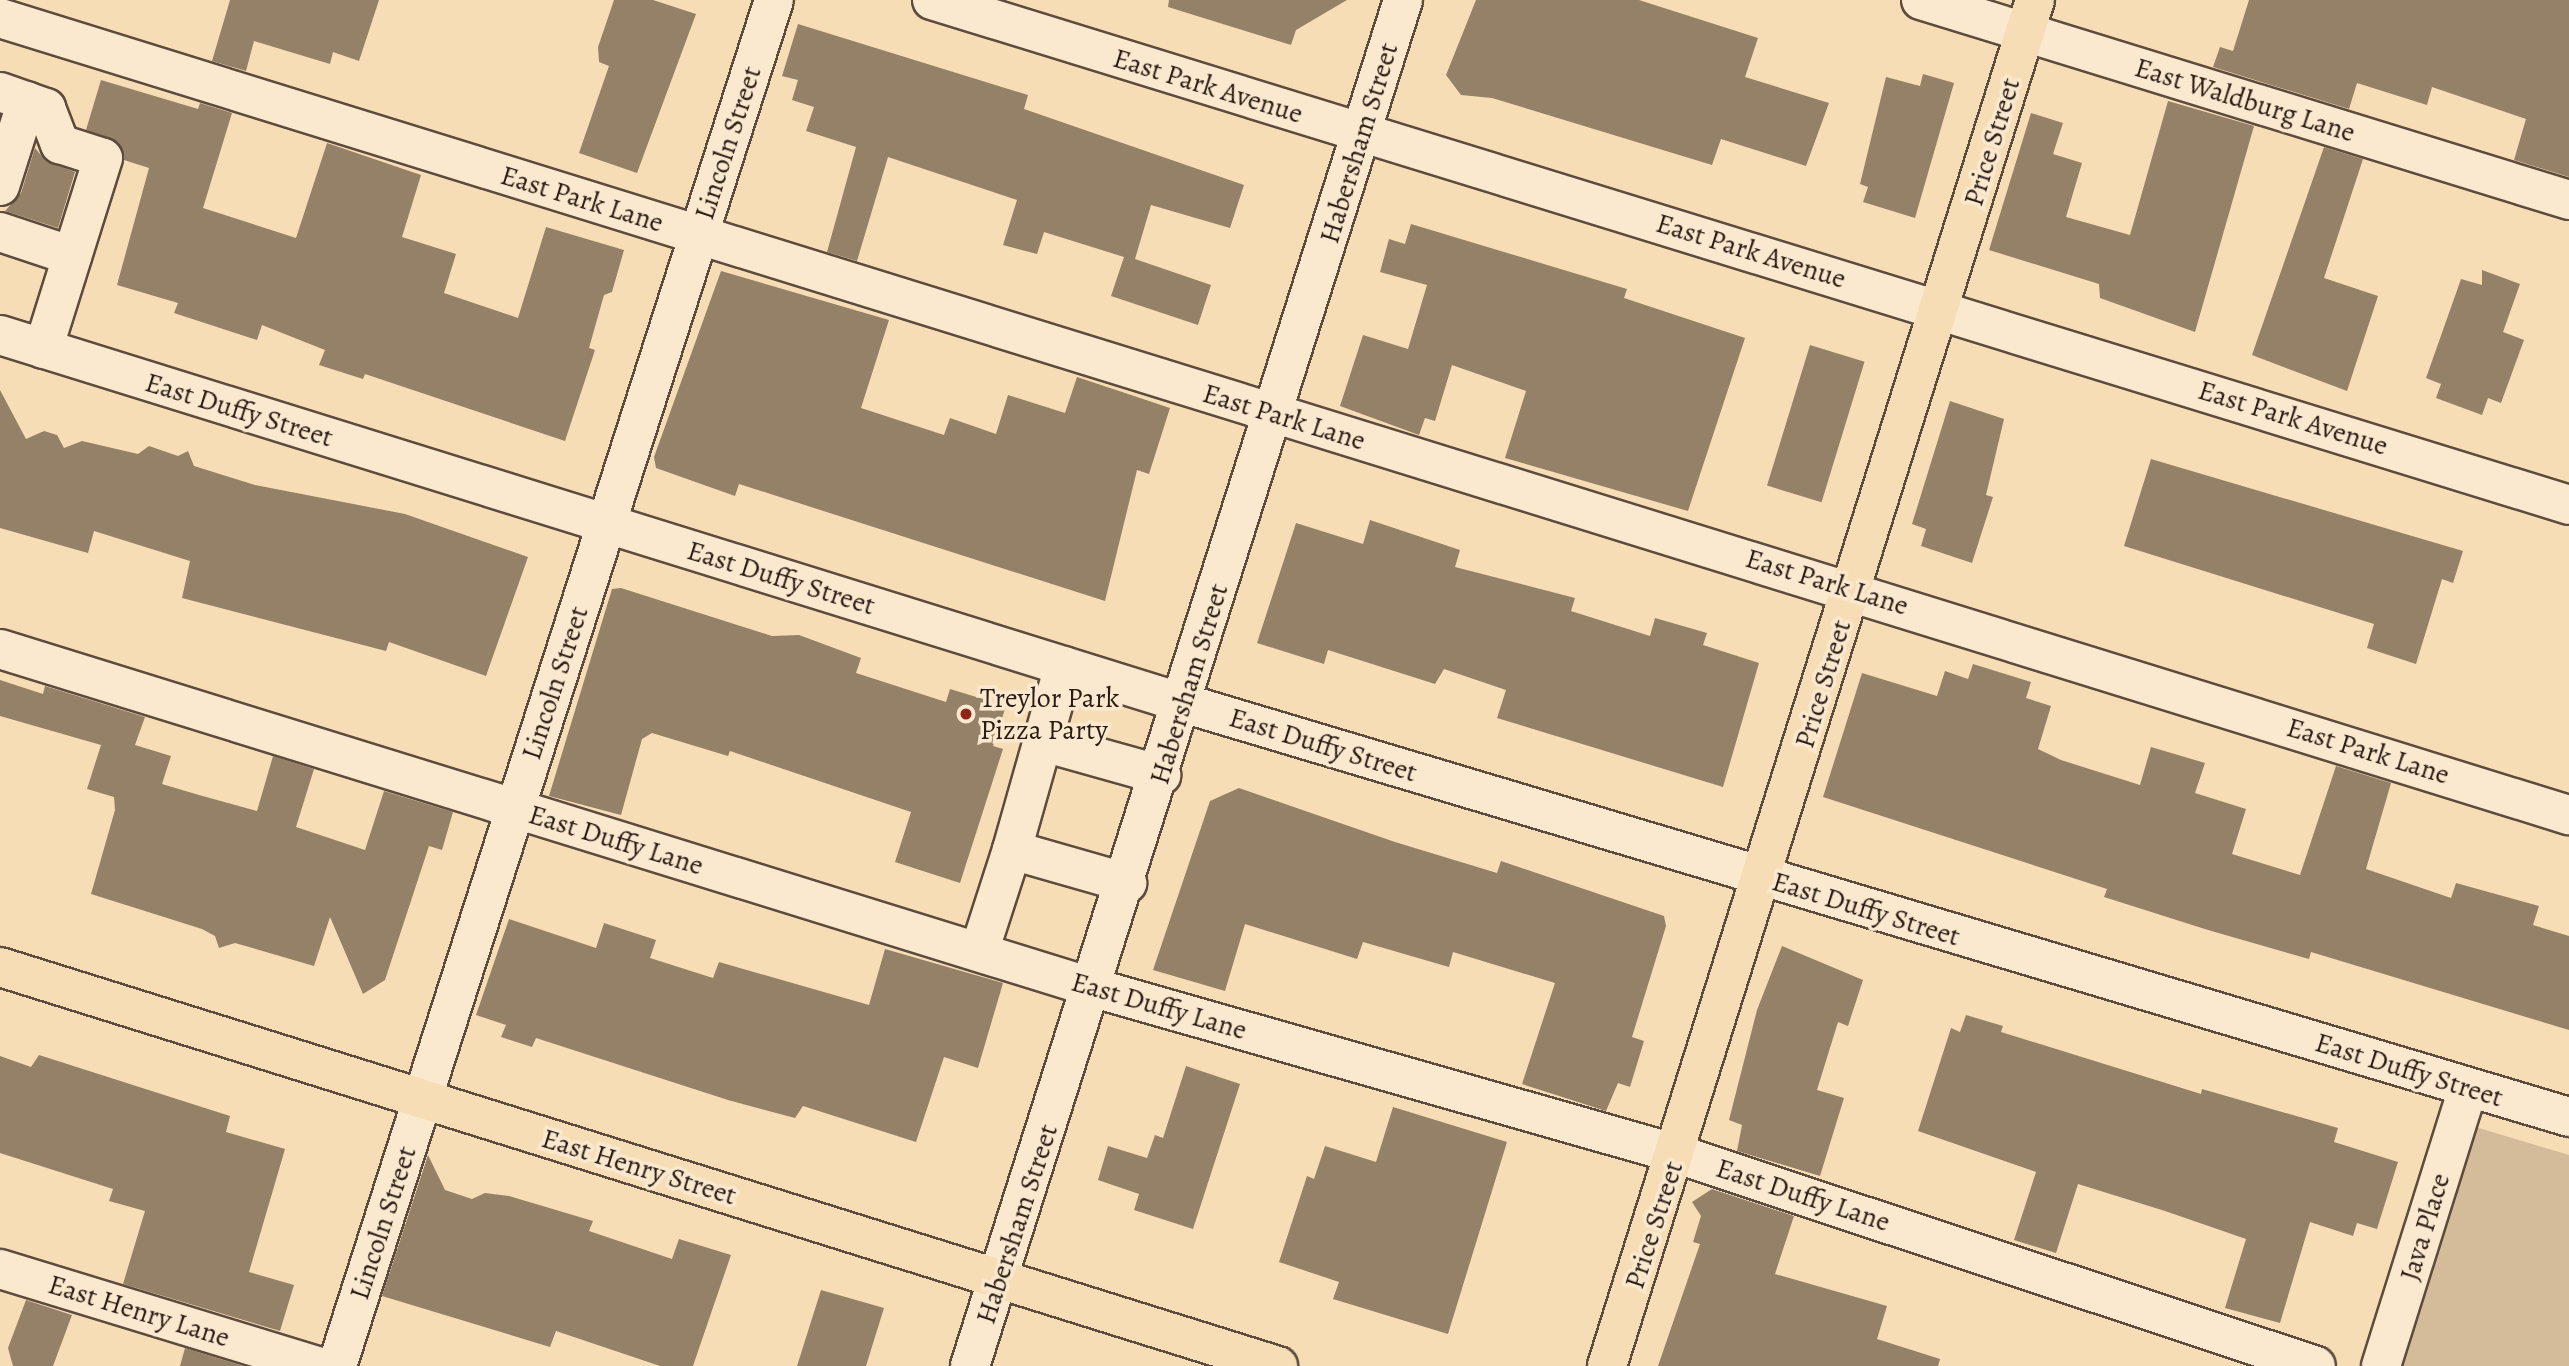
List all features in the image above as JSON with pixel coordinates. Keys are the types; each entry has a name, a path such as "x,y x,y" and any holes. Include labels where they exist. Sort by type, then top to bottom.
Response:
{"main road":[{"name":"Price Street","path":"1607,1366 1677,1153 1942,309 2030,16"},
{"name":"East Henry Street","path":"0,967 1279,1366"}],"street":[{"name":"Lincoln Street","path":"337,1366 774,0"},
{"name":"East Park Avenue","path":"932,0 1942,309 2569,505"},
{"name":"Habersham Street","path":"970,1366 1094,988 1403,0"},
{"name":"East Waldburg Lane","path":"1920,0 2030,16 2569,200"},
{"name":"East Park Lane","path":"0,18 1274,414 1853,589 2569,815"},
{"path":"0,186 13,97 46,108 60,144 103,158 43,349"},
{"path":"0,232 72,256"},
{"name":"East Duffy Street","path":"0,335 1183,703 2569,1118"},
{"name":"East Duffy Lane","path":"0,649 1094,988 1677,1153 2316,1366"},
{"path":"979,952 1013,850 1064,666"},
{"path":"1043,742 1161,775"},
{"path":"1013,850 1126,883"},
{"name":"Java Place","path":"2381,1366 2468,1088"},
{"name":"East Henry Lane","path":"0,1269 318,1366"}],"shaded area":[{"path":"2469,1125 2569,1155 2569,1366 2395,1366"}],"building":[{"path":"230,0 379,0 359,61 333,52 330,64 254,41 246,71 212,61"},
{"path":"614,0 653,0 696,14 637,173 579,153 609,66 599,62 598,47"},
{"path":"1169,0 1347,0 1296,30 1291,45 1168,7"},
{"path":"1476,0 1639,0 1758,38 1745,77 1829,103 1806,166 1721,139 1712,165 1492,98 1461,95 1446,75"},
{"path":"2249,0 2569,0 2569,177 2514,160 2526,119 2432,87 2427,105 2357,83 2349,109 2213,67 2220,47 2233,51"},
{"path":"798,24 1028,95 1024,109 1244,185 1230,228 1151,205 1135,259 1211,285 1198,325 1111,296 1124,257 1044,232 1037,254 1003,245 1017,200 888,157 857,261 827,252 856,147 806,131 814,107 792,100 798,80 782,76"},
{"path":"1923,74 1954,83 1915,218 1863,202 1868,187 1860,184 1886,77 1920,86"},
{"path":"101,80 198,109 200,103 232,113 203,208 296,238 327,143 421,175 402,237 456,254 444,293 518,318 546,227 624,250 612,292 604,295 589,348 595,350 565,441 365,374 363,379 319,365 325,350 262,325 257,340 174,313 178,303 117,285 149,168 124,160 119,143 86,130"},
{"path":"2168,101 2254,126 2195,332 2100,298 2099,284 1989,250 2031,113 2063,123 2053,154 2082,163 2066,217 2130,235"},
{"path":"2324,147 2363,159 2324,278 2378,296 2347,391 2252,355"},
{"path":"35,148 45,160 75,172 58,228 5,211 21,193"},
{"path":"1411,224 1627,289 1624,298 1745,338 1688,511 1505,458 1526,391 1452,365 1435,421 1425,418 1419,435 1340,406 1363,335 1408,349 1427,285 1380,272 1389,239 1405,244"},
{"path":"2482,270 2520,284 2503,332 2524,340 2501,403 2488,398 2482,415 2436,398 2441,384 2426,378 2461,279 2482,285"},
{"path":"721,271 889,320 861,408 944,435 950,418 996,434 1008,395 1065,413 1077,377 1170,408 1149,474 1137,470 1105,601 739,484 735,496 656,468 654,457"},
{"path":"1810,345 1865,362 1822,502 1767,486"},
{"path":"0,390 26,439 44,431 57,435 64,448 82,441 138,454 149,446 178,456 188,451 194,466 255,485 405,514 528,557 486,676 389,642 386,651 182,598 190,561 94,531 88,553 0,528"},
{"path":"1950,401 2004,419 1986,495 1993,497 1972,563 1921,546 1926,529 1912,524"},
{"path":"2151,459 2463,551 2453,583 2442,579 2416,664 2367,648 2374,624 2124,546"},
{"path":"1370,520 1460,550 1455,567 1575,598 1571,611 1650,636 1655,618 1707,633 1703,645 1759,663 1723,787 1497,718 1506,690 1444,669 1435,684 1328,650 1324,664 1257,643 1296,523 1363,544"},
{"path":"621,588 772,636 799,635 861,658 856,673 946,702 950,689 1006,706 993,746 1003,749 960,883 895,862 911,812 730,751 728,756 652,733 642,739 621,815 549,796 612,589"},
{"path":"1973,664 2031,682 2026,698 2051,706 2038,749 2061,760 2140,785 2151,747 2205,763 2195,793 2246,809 2232,854 2300,875 2336,766 2391,783 2366,869 2451,898 2456,883 2539,906 2533,925 2569,936 2569,1030 2311,952 2309,959 2208,930 2104,897 2107,889 1823,797 1862,673 1937,696 1945,671 1968,679"},
{"path":"0,680 43,694 45,686 145,717 135,745 171,756 162,784 199,795 257,811 273,756 314,769 296,827 365,850 384,791 453,812 442,850 429,846 385,980 363,994 330,917 314,966 235,943 219,948 215,936 202,929 91,894 115,810 114,797 87,789 101,745 0,716"},
{"path":"1239,788 1395,842 1497,873 1501,861 1664,916 1666,926 1632,1037 1644,1041 1630,1087 1618,1083 1606,1111 1522,1084 1555,983 1453,952 1449,967 1363,942 1357,959 1245,924 1225,991 1153,970 1210,801"},
{"path":"509,919 596,948 604,923 656,940 650,958 713,978 719,962 869,1005 885,949 1003,983 978,1068 944,1057 916,1142 803,1106 795,1118 728,1100 536,1038 532,1047 501,1037 506,1025 476,1015"},
{"path":"1782,946 1863,980 1848,1026 1838,1022 1817,1090 1844,1098 1820,1176 1737,1151 1742,1125 1729,1120 1757,1010"},
{"path":"1966,1015 2003,1026 2001,1032 2201,1094 2202,1089 2338,1128 2334,1142 2398,1162 2377,1229 2357,1223 2353,1236 2310,1222 2280,1323 2225,1308 2246,1239 2165,1211 2078,1184 2056,1253 2014,1240 2036,1172 1918,1131 1951,1028 1960,1032"},
{"path":"39,1055 230,1116 226,1132 285,1149 249,1272 294,1285 280,1331 123,1284 145,1211 109,1201 113,1189 0,1153 0,1056 31,1067"},
{"path":"1186,1066 1240,1084 1193,1229 1134,1210 1139,1194 1098,1180 1108,1146 1147,1158 1155,1135 1163,1138"},
{"path":"1393,1107 1507,1142 1448,1334 1333,1299 1339,1282 1279,1262 1307,1176 1314,1179 1325,1146 1376,1162"},
{"path":"428,1155 445,1190 472,1199 485,1193 509,1196 593,1221 589,1231 672,1259 679,1239 731,1255 693,1366 660,1366 556,1331 550,1347 382,1296"},
{"path":"1712,1189 1794,1216 1775,1274 1887,1306 1877,1339 1940,1359 1938,1366 1658,1366 1700,1244 1693,1242 1701,1216 1692,1202"},
{"path":"821,1290 884,1308 866,1366 797,1366"},
{"path":"26,1300 72,1315 53,1366 13,1366 8,1348"},
{"path":"185,1348 243,1366 180,1366"}],"place":[{"name":"Treylor Park Pizza Party","path":"966,714"}]}
